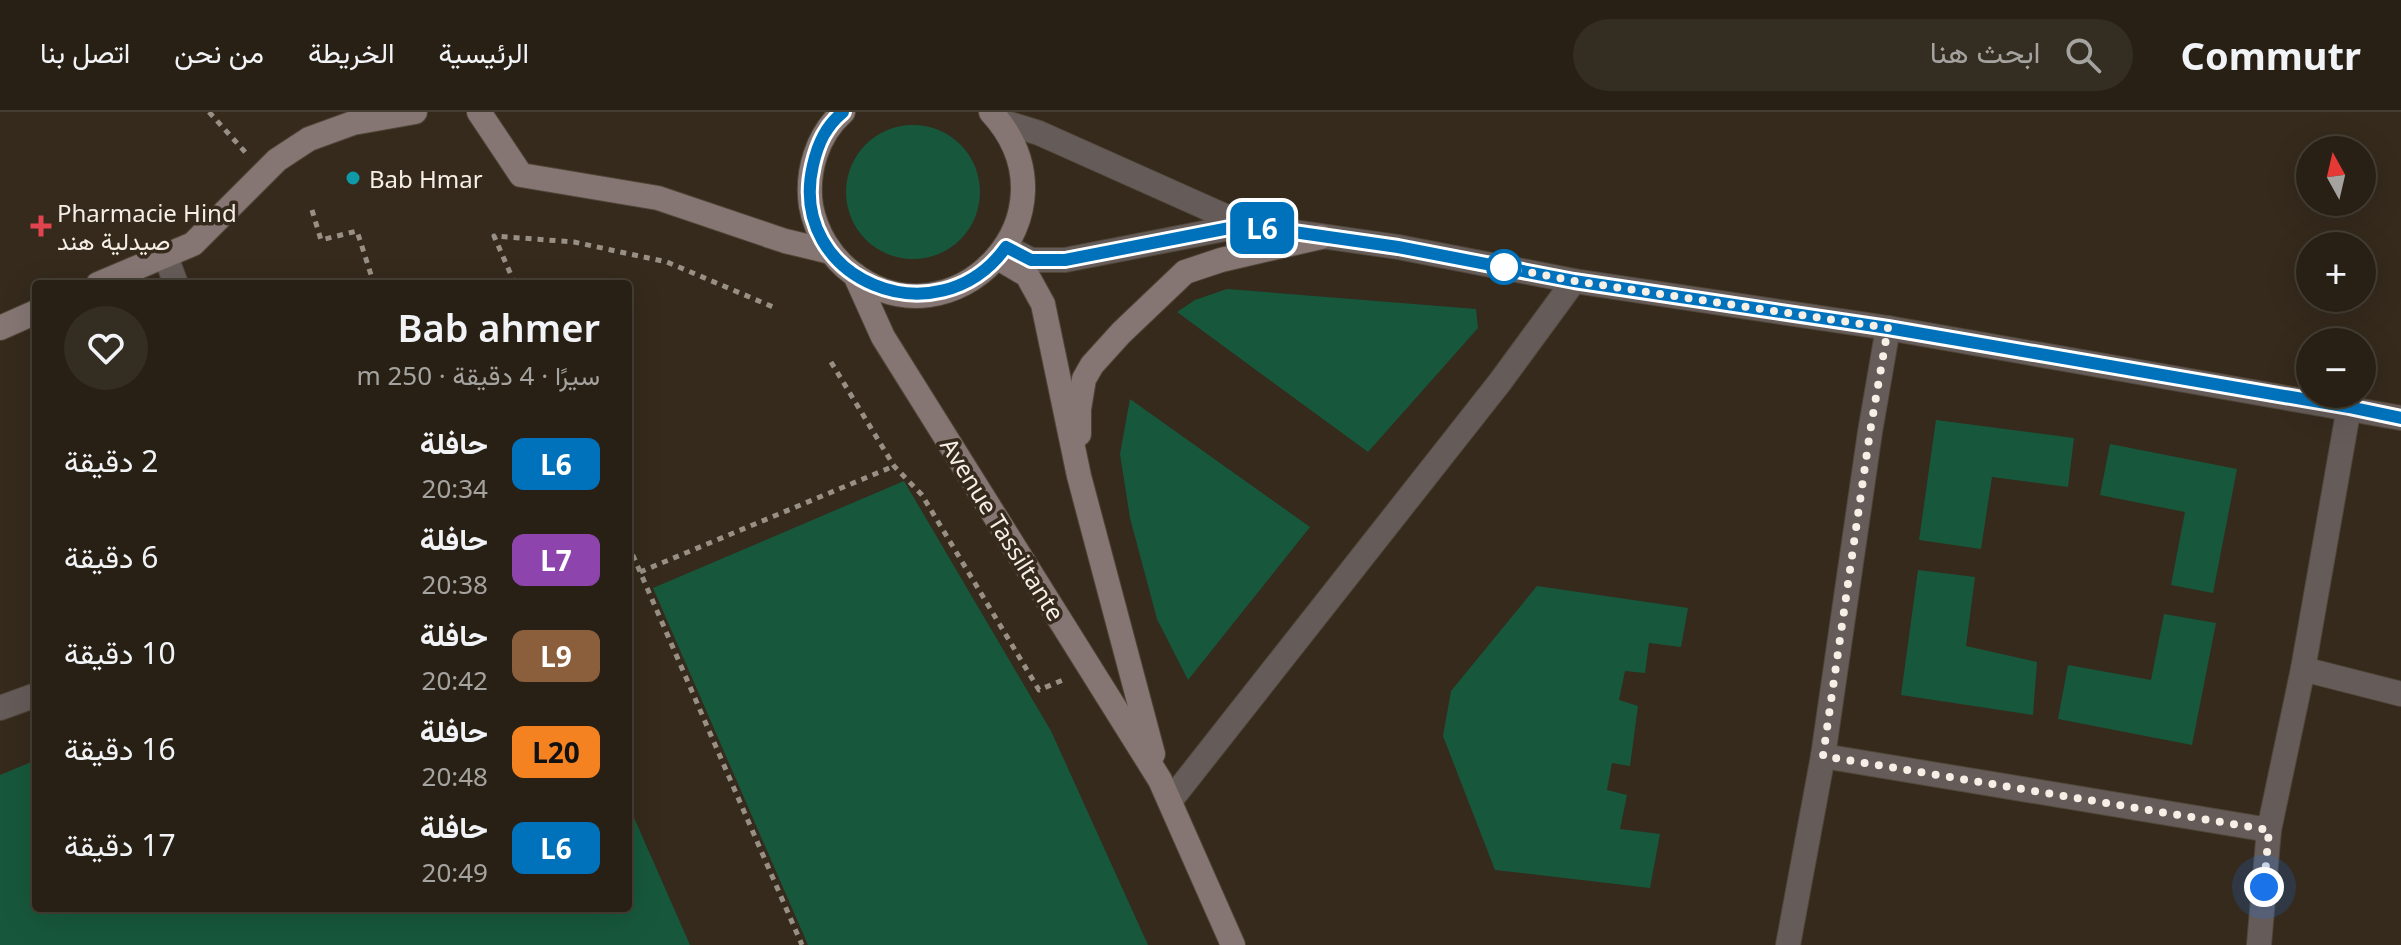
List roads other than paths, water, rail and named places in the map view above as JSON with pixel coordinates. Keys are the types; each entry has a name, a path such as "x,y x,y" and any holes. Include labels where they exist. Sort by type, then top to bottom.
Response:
{"street":[{"path":"107,280 193,244 264,173 309,139 353,123 415,112"},
{"path":"479,112 521,175 658,198 785,241 831,252"},
{"path":"843,112 824,133 810,179 810,202 815,223 831,252 855,275 898,293 945,291 974,278 1002,252 1021,213 1024,189 1018,153 996,117"},
{"path":"996,117 1039,133 1245,225 1398,247 1574,281 1888,328 2296,398"},
{"path":"1002,252 1031,260 1065,260 1245,225"},
{"path":"1079,476 1079,409 1084,379 1092,365 1121,333 1185,272 1221,260 1321,237"},
{"name":"Avenue Tassiltante","path":"1002,252 1027,275 1043,304 1079,476 1165,790"},
{"path":"165,254 175,280"},
{"name":"Avenue Tassiltante","path":"855,275 883,337 1165,790 1233,945"},
{"path":"1165,790 1500,382 1574,281"},
{"path":"0,328 32,314"},
{"path":"1788,945 1823,756 1888,328"},
{"path":"2259,945 2269,830 2303,669 2349,408"},
{"path":"2354,408 2401,418"},
{"path":"2303,669 2401,694"},
{"path":"0,708 32,696"},
{"path":"1823,756 2269,830"}],"place":[{"name":"Bab Hmar","path":"353,178"},
{"name":"Pharmacie Hind صيدلية هند","path":"41,226"}]}
